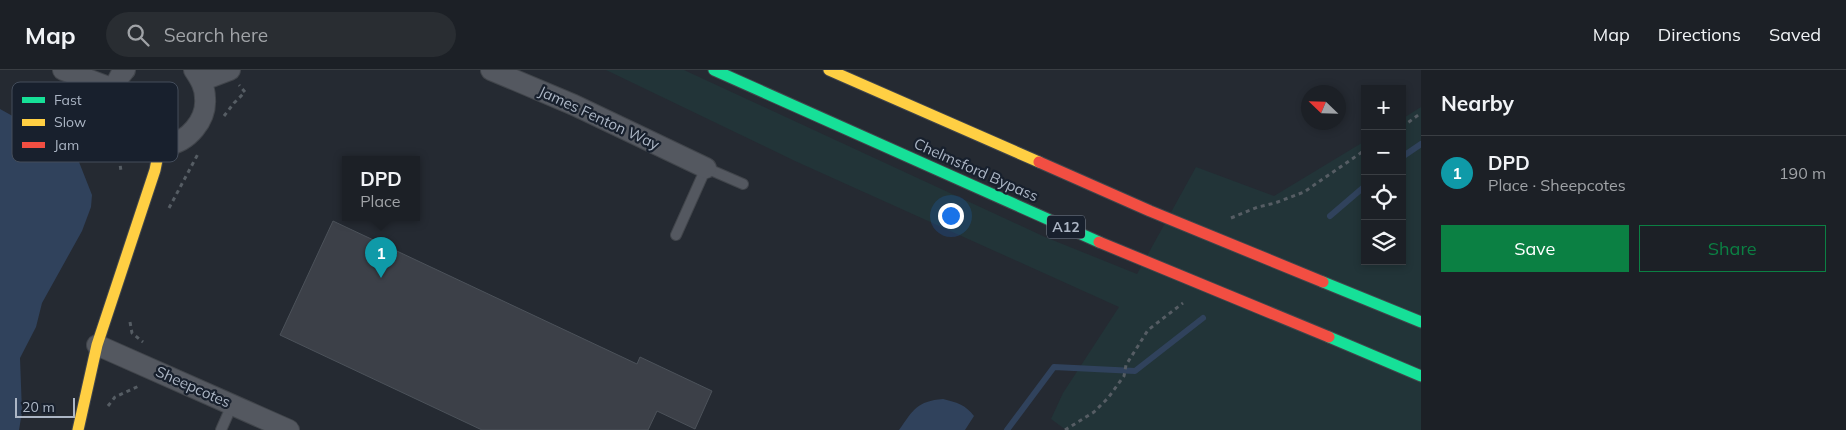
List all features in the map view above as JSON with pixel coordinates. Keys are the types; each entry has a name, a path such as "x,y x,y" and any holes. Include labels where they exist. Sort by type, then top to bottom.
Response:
{"main road":[{"name":"Chelmsford Bypass","path":"714,70 1088,237 1421,376"},
{"path":"829,70 1150,211 1421,322"},
{"path":"78,430 97,345 157,162"}],"street":[{"path":"63,70 95,82"},
{"path":"117,82 120,74 125,70"},
{"path":"178,141 194,129 203,113 206,98 198,75 230,70"},
{"name":"James Fenton Way","path":"492,70 574,105 706,168"},
{"name":"Sheepcotes","path":"97,345 289,430"}],"lane":[{"path":"676,235 706,168 743,184"},
{"path":"221,430 232,405"}],"path":[{"path":"220,121 245,92"},
{"path":"1406,124 1421,113"},
{"path":"165,216 200,151"},
{"path":"1228,220 1258,207 1304,192 1361,153"},
{"path":"1065,430 1094,412 1124,376 1126,365 1148,330 1182,303"},
{"path":"130,315 132,334 149,345"},
{"path":"107,408 115,397 143,383"}],"shaded area":[{"path":"606,70 684,70 1045,237 1137,274 1196,167 1274,196 1361,143 1361,265 1406,265 1406,116 1421,107 1421,430 1066,430 1051,419 1063,393 1119,307 795,161"}],"water":[{"path":"0,109 12,116 12,162 79,162 92,195 91,207 82,231 42,303 36,327 20,358 22,412 19,430 0,430"},
{"path":"943,399 960,404 974,416 965,430 899,430 908,417 921,404"}],"building":[{"path":"333,221 637,364 640,357 712,391 695,429 657,411 648,430 482,430 280,335"}],"waterway":[{"path":"1406,154 1421,144"},
{"path":"1330,216 1361,189"},
{"path":"1007,430 1054,367 1135,371 1203,318"}],"traffic: fast":[{"path":"714,70 1099,242"},
{"path":"1323,282 1421,322"},
{"path":"1329,337 1421,376"}],"traffic: slow":[{"path":"829,70 1039,162"},
{"path":"78,430 97,345 157,162"}],"traffic: jam":[{"path":"1039,162 1150,211 1323,282"},
{"path":"1099,242 1329,337"}],"place":[{"name":"DPD","path":"381,278"}]}
